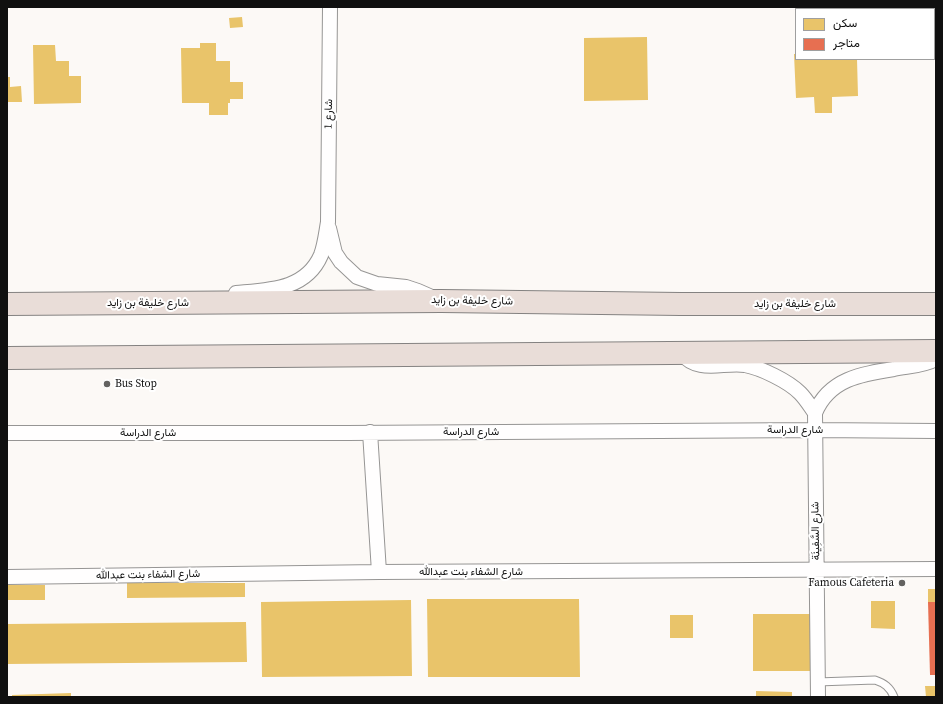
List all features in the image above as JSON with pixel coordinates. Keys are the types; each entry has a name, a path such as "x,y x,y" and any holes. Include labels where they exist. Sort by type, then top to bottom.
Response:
{"highway":[{"name":"شارع خليفة بن زايد","path":"7,304 441,301 681,304 936,304"},
{"path":"7,358 936,351"}],"street":[{"name":"شارع 1","path":"194,302 225,294 287,287 297,282 314,266 320,256 324,245 328,222 330,7"},
{"name":"شارع 1","path":"328,222 336,252 341,262 357,277 377,284 406,287 418,290 441,301"},
{"path":"680,353 686,360 698,365 745,365 766,372 800,392 815,413 824,397 832,388 842,382 854,377 875,372 921,366 936,359"},
{"name":"شارع السَّفِينَة","path":"815,413 818,697"},
{"name":"شارع الدراسة","path":"7,433 815,430 936,431"},
{"path":"370,432 379,572"},
{"name":"شارع الشفاء بنت عبدالله","path":"7,577 379,572 936,569"}],"lane":[{"path":"817,682 875,680 890,688 894,697"}],"building: سكن":[{"path":"242,17 243,27 230,28 229,18"},
{"path":"647,37 648,100 584,101 584,38"},
{"path":"200,43 216,43 216,61 230,61 230,82 243,82 243,99 230,99 230,103 228,103 228,115 209,115 209,103 182,103 181,48 200,48"},
{"path":"33,45 55,45 56,61 69,61 69,76 81,76 81,103 34,104"},
{"path":"794,54 795,60 857,60 858,96 832,97 832,113 815,113 814,97 796,98"},
{"path":"7,77 10,77 10,87 21,86 22,102 7,102"},
{"path":"127,583 245,583 245,597 127,598"},
{"path":"7,585 45,585 45,600 7,600"},
{"path":"928,589 936,589 936,602 928,602"},
{"path":"427,599 579,599 580,677 428,677"},
{"path":"411,600 412,676 262,677 261,602"},
{"path":"871,601 895,601 895,629 871,628"},
{"path":"753,614 810,614 810,671 753,671"},
{"path":"670,615 693,615 693,638 670,638"},
{"path":"246,622 247,662 7,664 7,624"},
{"path":"925,686 936,686 936,697 926,697"},
{"path":"756,691 792,692 792,697 756,697"},
{"path":"71,693 71,697 12,697 12,695"}],"building: متاجر":[{"path":"928,602 936,602 936,675 930,675"}],"place":[{"name":"Bus Stop","path":"107,384"},
{"name":"Famous Cafeteria","path":"902,583"}]}
